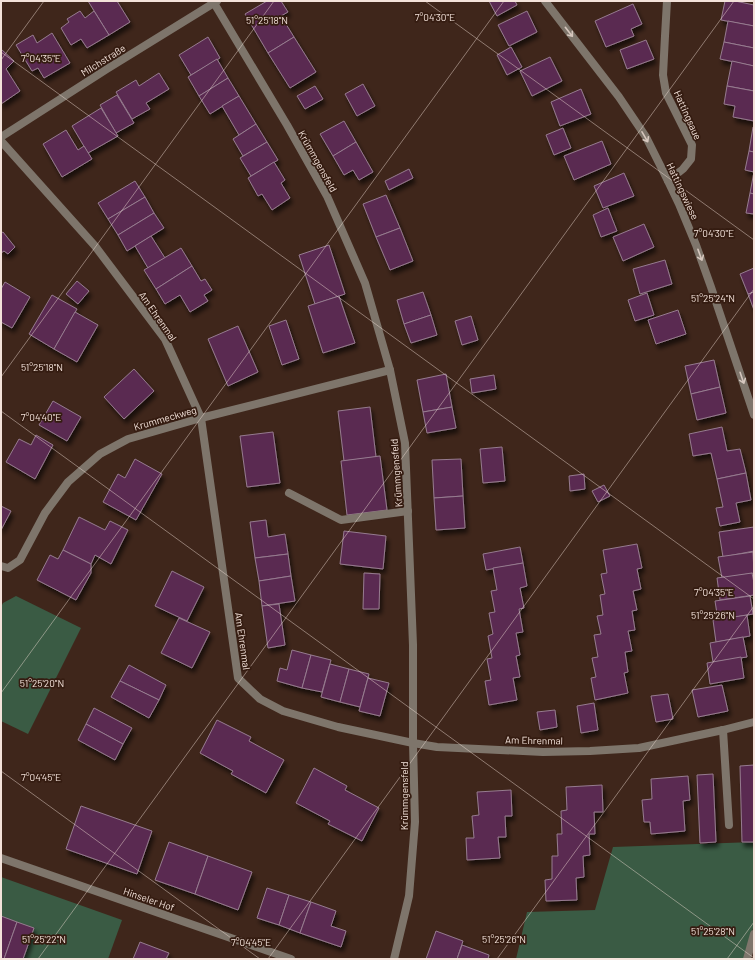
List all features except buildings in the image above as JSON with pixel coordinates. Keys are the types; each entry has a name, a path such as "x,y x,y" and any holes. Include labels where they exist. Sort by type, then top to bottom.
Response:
{"street":[{"name":"Hattingswiese","path":"545,1 619,97 646,137 679,204 698,252 754,414"},
{"name":"Hattingsaue","path":"667,1 663,75 666,94 692,145 691,159 668,181"},
{"name":"Milchstraße","path":"1,137 215,2"},
{"name":"Krümmgensfeld","path":"215,2 327,196 365,283 390,370 405,443 413,645 415,822 409,896 394,959"},
{"name":"Am Ehrenmal","path":"1,140 95,246 165,339 201,418 238,678 260,699 283,711 338,727 413,743 437,747 537,752 639,748 754,722"},
{"name":"Krummeckweg","path":"1,566 8,568 20,560 45,513 68,482 100,454 128,439 201,418 390,370"},
{"path":"289,493 341,520 408,512"},
{"path":"723,730 729,825"},
{"name":"Hinseler Hof","path":"1,858 291,959"},
{"path":"747,959 754,934"}],"green space":[{"path":"16,596 81,628 28,734 1,721 1,607 3,603"},
{"path":"754,842 754,924 745,959 516,959 527,912 595,910 613,847"},
{"path":"1,877 122,920 108,959 1,959"}]}
